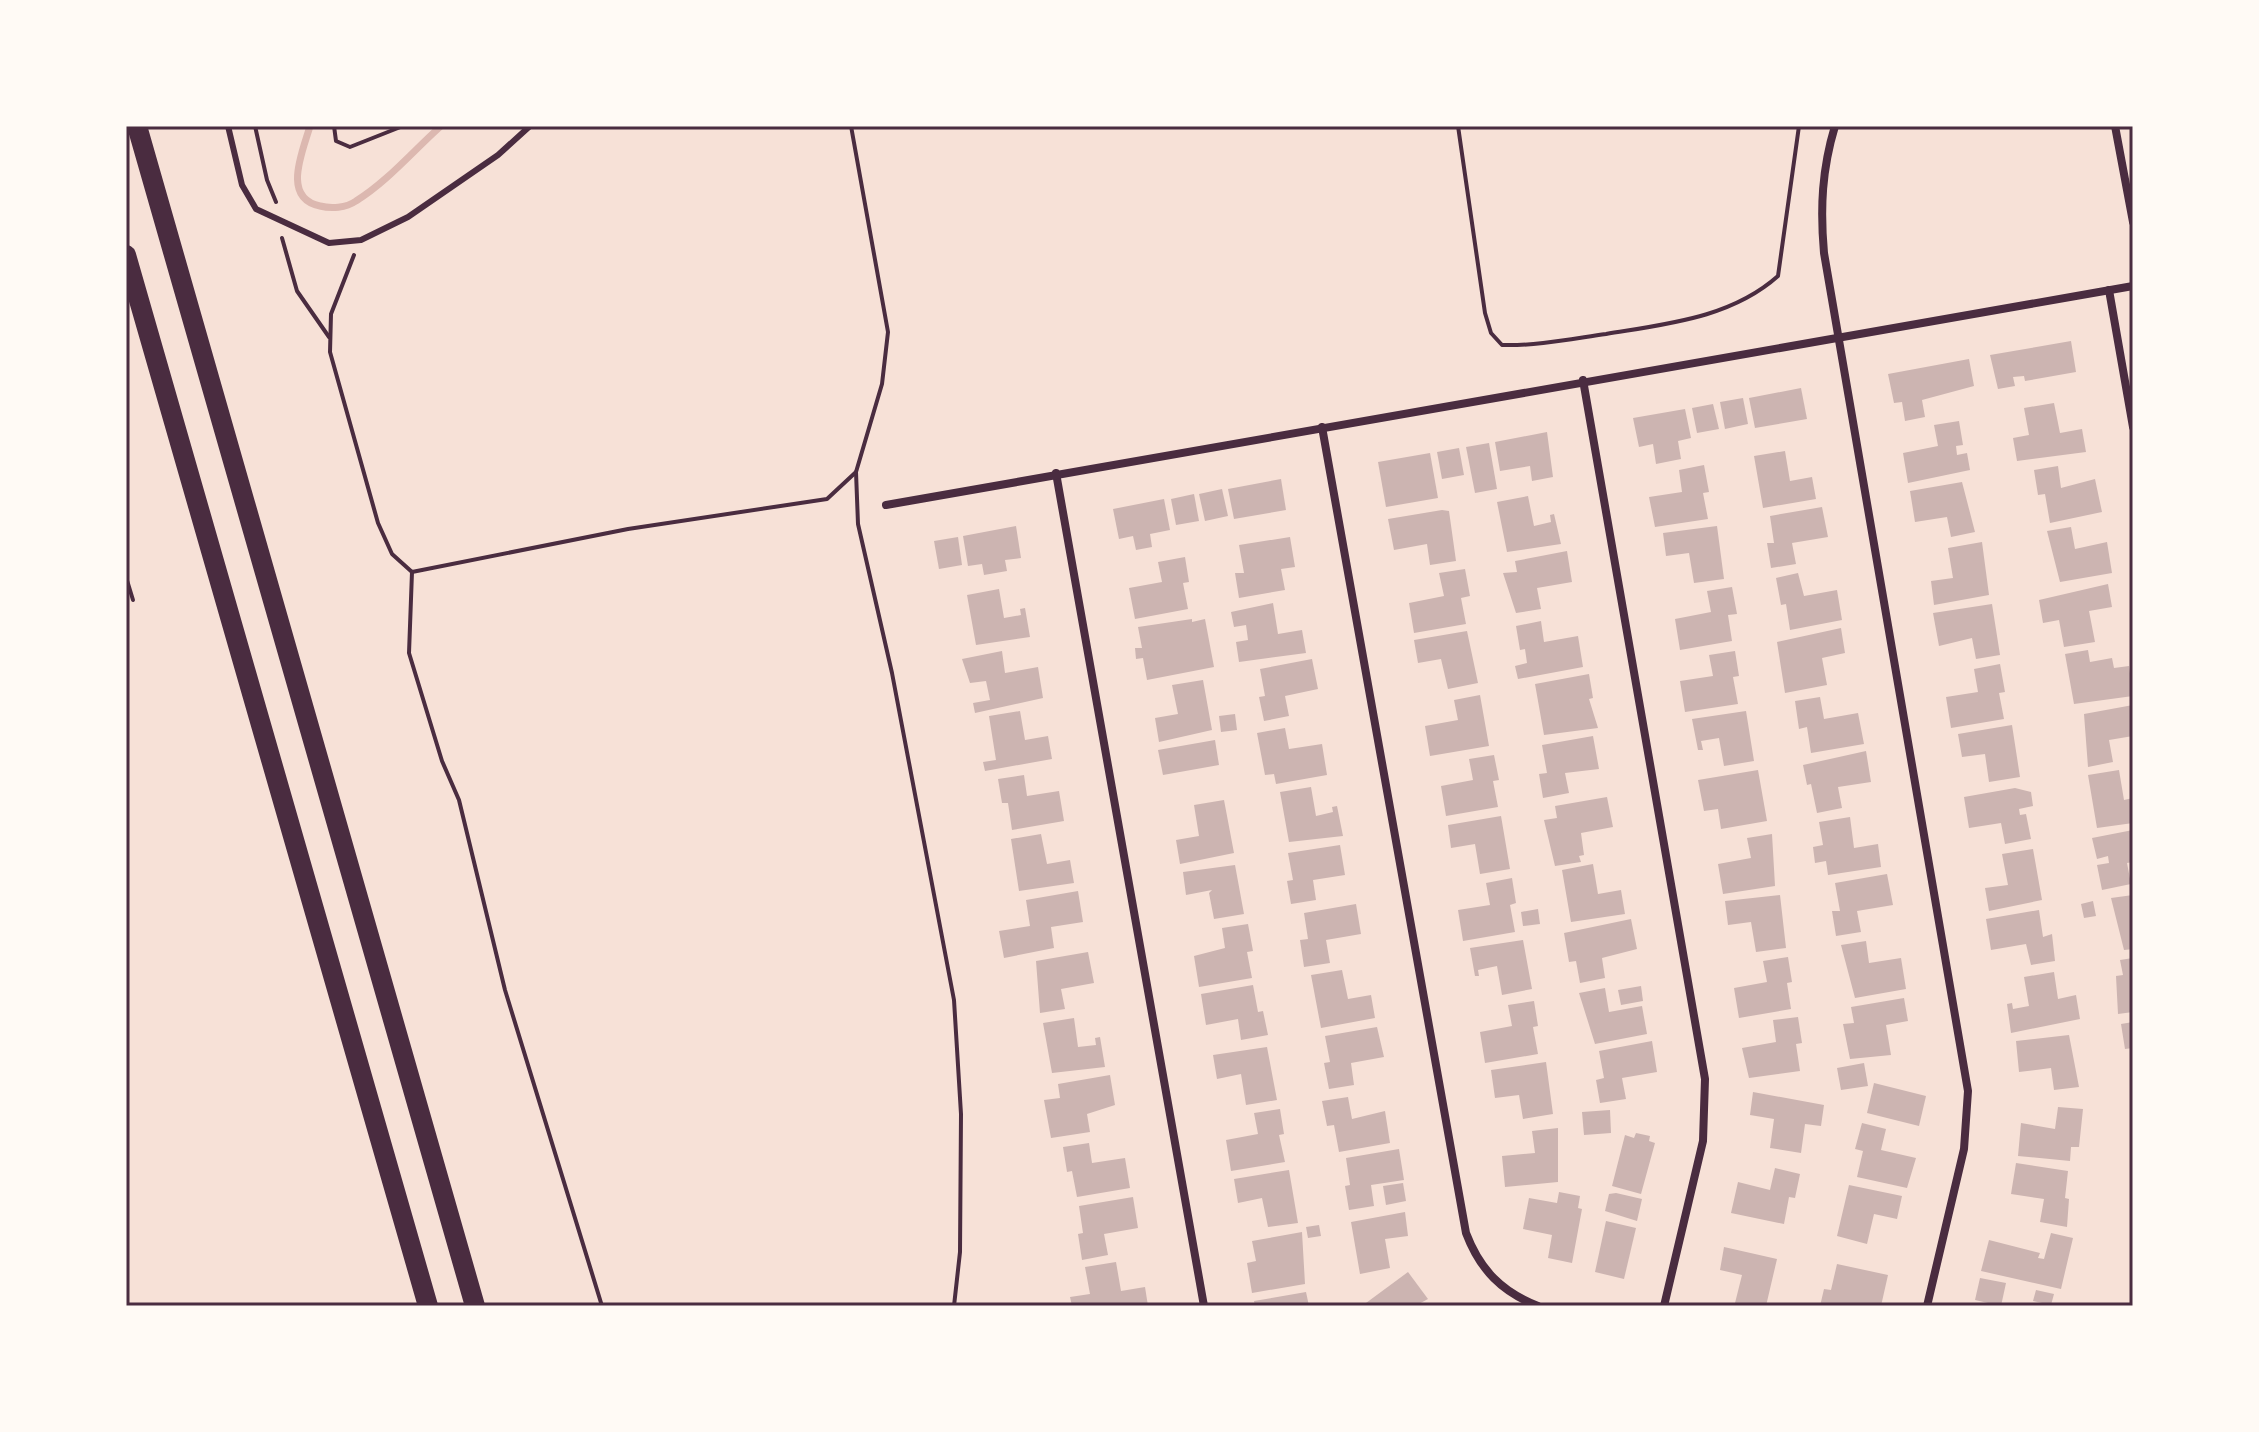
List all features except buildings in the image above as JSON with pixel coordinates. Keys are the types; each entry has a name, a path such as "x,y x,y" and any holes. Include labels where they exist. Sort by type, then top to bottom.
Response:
{"main road":[{"path":"137,126 475,1306"},
{"path":"126,255 428,1306"}],"street":[{"path":"1835,126 1826,155 1820,204 1837,335 1965,1058 1968,1106 1964,1149 1927,1306"},
{"path":"2115,126 2133,222"},
{"path":"886,505 1837,335 2133,286"},
{"path":"2109,290 2133,427"},
{"path":"1583,380 1705,1079 1703,1141 1664,1306"},
{"path":"1322,427 1461,1211 1474,1253 1486,1272 1504,1289 1538,1306"},
{"path":"1056,473 1204,1306"}],"lane":[{"path":"228,126 242,185 256,209 329,243 361,240 408,217 498,155 530,126"}],"path":[{"path":"334,126 336,141 350,147 403,126"},
{"path":"851,126 888,332 882,384 856,472 858,524 892,673 954,1000 961,1114 960,1252 954,1306"},
{"path":"1458,126 1485,313 1491,333 1502,345 1531,346 1676,322 1718,311 1759,293 1778,276 1799,126"},
{"path":"361,240 331,314 330,352 378,523 392,554 412,572"},
{"path":"412,572 628,529 827,499 856,472"},
{"path":"412,572 409,653 442,761 459,800 505,990 602,1306"},
{"path":"126,577 133,600"}],"waterway":[{"path":"310,126 300,160 298,184 301,194 308,201 334,208 352,203 367,193 441,126"}]}
